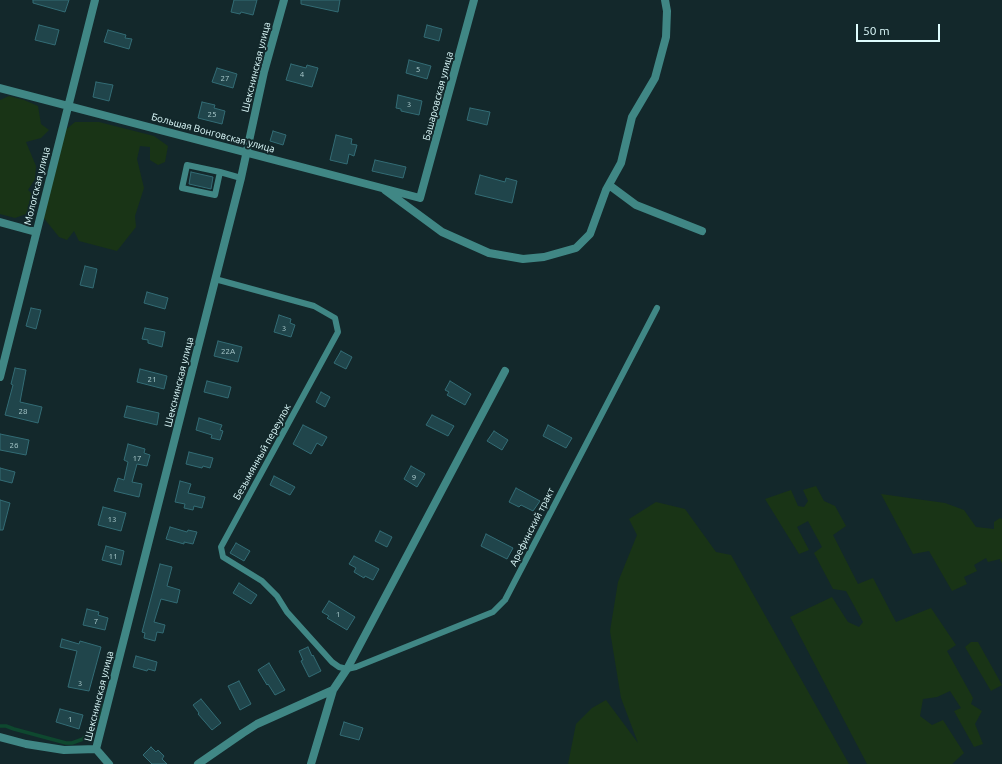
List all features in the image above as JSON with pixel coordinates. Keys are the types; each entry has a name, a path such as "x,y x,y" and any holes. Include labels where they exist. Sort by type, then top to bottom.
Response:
{"street":[{"name":"Мологская улица","path":"0,377 95,0"},
{"name":"Шекснинская улица","path":"109,764 96,749 241,178 264,72 284,0"},
{"name":"Башаровская улица","path":"420,198 474,0"},
{"path":"381,188 442,232 489,253 523,259 544,257 576,248 590,234 609,185 621,163 632,117 655,78 666,37 667,11 665,0"},
{"name":"Большая Вонговская улица","path":"0,88 420,198"},
{"path":"609,185 636,205 702,231"},
{"path":"0,222 36,232"},
{"path":"311,764 333,690 347,669 505,371"},
{"path":"198,764 257,724 333,690"},
{"path":"0,737 26,744 64,750 96,749"}],"lane":[{"path":"220,172 215,195 182,188 187,165 220,172 241,178"},
{"name":"Безымянный переулок","path":"215,279 314,306 335,318 338,332 221,547 223,557 262,581 277,596 287,612 332,662 339,667 347,669"},
{"name":"Арефинский тракт","path":"347,669 356,667 493,612 506,600 657,308"}],"green space":[{"path":"9,96 38,106 41,124 49,130 41,138 26,142 36,166 35,179 28,190 33,195 29,213 15,218 0,214 0,100"},
{"path":"75,122 99,122 154,136 168,146 165,162 158,165 150,160 150,147 140,146 137,159 144,188 135,216 136,227 117,251 79,241 74,231 67,240 59,237 43,217 64,131"},
{"path":"816,486 824,501 835,506 846,526 833,535 858,584 873,578 896,622 931,608 956,645 947,651 973,698 971,704 982,711 975,724 983,744 974,747 954,711 961,708 950,691 937,697 923,699 920,716 932,725 943,720 964,753 952,764 867,764 790,617 832,597 848,622 859,627 863,622 846,591 833,589 814,553 822,547 808,521 797,527 809,550 799,554 765,499 791,490 798,506 804,507 808,501 803,490"},
{"path":"881,494 945,503 964,510 976,527 994,529 994,522 1000,518 1002,519 1002,563 1000,559 988,562 986,558 974,565 977,571 964,577 967,584 952,591 929,551 913,554"},
{"path":"656,502 685,509 716,552 731,555 849,764 568,764 576,724 592,708 606,700 638,743 621,698 610,631 618,582 637,535 629,519"},
{"path":"971,642 978,642 1002,685 991,691 965,647"}],"building":[{"path":"33,0 69,0 65,12 33,3"},
{"path":"234,0 257,0 253,15 241,12 240,14 231,12"},
{"path":"301,0 340,0 338,12 301,4"},
{"path":"39,25 59,30 55,45 35,40"},
{"path":"427,25 442,29 439,41 424,37"},
{"path":"108,30 126,35 125,38 132,39 129,49 104,42"},
{"path":"409,60 431,66 427,79 406,73"},
{"path":"291,64 306,68 307,65 318,68 312,87 286,80"},
{"path":"217,68 237,74 233,88 212,82"},
{"path":"96,82 113,85 109,101 93,97"},
{"path":"398,95 422,101 419,115 401,111 401,109 396,108"},
{"path":"202,102 215,105 214,108 225,111 222,124 198,118"},
{"path":"470,108 490,112 487,125 467,120"},
{"path":"273,131 286,135 283,145 270,141"},
{"path":"336,135 352,139 351,144 357,145 354,156 349,154 347,164 330,160"},
{"path":"375,160 406,167 403,178 372,171"},
{"path":"191,172 213,177 211,189 189,184"},
{"path":"480,175 505,182 506,178 517,181 512,203 475,194"},
{"path":"85,266 97,269 93,288 80,285"},
{"path":"147,292 168,298 165,309 144,303"},
{"path":"31,308 41,310 36,329 26,326"},
{"path":"279,315 291,319 290,323 295,325 291,337 274,332"},
{"path":"145,328 165,332 162,347 148,343 148,340 142,339"},
{"path":"218,341 242,347 238,362 214,356"},
{"path":"341,351 352,357 346,369 334,363"},
{"path":"15,368 26,370 20,402 42,407 38,423 5,415 13,385 11,384"},
{"path":"140,369 167,376 164,389 137,382"},
{"path":"207,381 231,387 228,398 204,392"},
{"path":"450,381 471,394 465,405 447,395 449,392 445,390"},
{"path":"321,392 330,397 325,407 316,402"},
{"path":"127,406 159,413 157,425 124,417"},
{"path":"432,415 454,426 448,436 426,425"},
{"path":"199,418 222,425 220,430 223,431 220,440 211,438 212,435 196,430"},
{"path":"303,425 327,437 322,446 317,443 311,454 293,444"},
{"path":"548,425 572,438 566,448 543,436"},
{"path":"494,431 508,440 502,450 487,441"},
{"path":"0,434 29,440 26,455 0,450"},
{"path":"128,444 145,449 144,453 150,455 147,466 137,464 132,482 142,484 139,497 114,491 118,478 124,480 128,462 124,460"},
{"path":"189,452 213,458 210,468 203,466 202,468 186,464"},
{"path":"411,466 425,474 417,487 404,479"},
{"path":"0,468 15,472 12,483 0,480"},
{"path":"274,476 295,487 290,495 270,485"},
{"path":"180,481 191,484 188,493 205,497 202,508 194,506 193,510 184,508 185,504 175,502"},
{"path":"516,488 540,501 533,511 521,505 519,507 509,502"},
{"path":"0,500 10,503 3,530 0,530"},
{"path":"103,507 126,513 121,531 98,525"},
{"path":"170,527 187,532 188,530 197,532 193,544 184,542 184,544 166,539"},
{"path":"380,531 392,537 387,547 375,541"},
{"path":"486,534 513,548 507,559 481,546"},
{"path":"236,543 250,551 244,561 230,553"},
{"path":"106,546 124,551 121,565 102,560"},
{"path":"354,556 379,569 373,580 365,576 364,578 354,572 356,568 349,564"},
{"path":"160,564 172,567 167,586 180,590 177,603 161,599 154,622 165,625 163,633 157,632 155,641 144,638 145,633 142,632"},
{"path":"239,583 257,595 251,604 233,593"},
{"path":"329,601 355,617 347,630 327,618 329,616 322,612"},
{"path":"87,609 99,612 98,615 108,618 105,630 83,625"},
{"path":"62,639 79,644 80,641 101,647 89,691 68,687 77,651 60,647"},
{"path":"308,647 321,671 309,677 301,661 303,660 299,651"},
{"path":"136,656 157,662 155,671 148,669 147,671 133,667"},
{"path":"269,663 285,690 275,695 258,670"},
{"path":"239,681 251,704 240,710 228,686"},
{"path":"201,699 221,723 212,730 198,714 199,713 193,705"},
{"path":"60,709 83,715 79,729 56,722"},
{"path":"344,722 363,728 359,740 340,735"},
{"path":"151,747 156,752 158,750 164,756 162,759 167,764 152,764 143,755"}],"waterway":[{"path":"0,726 6,726 66,743 72,743 83,739 91,730 97,721 101,705"}]}
